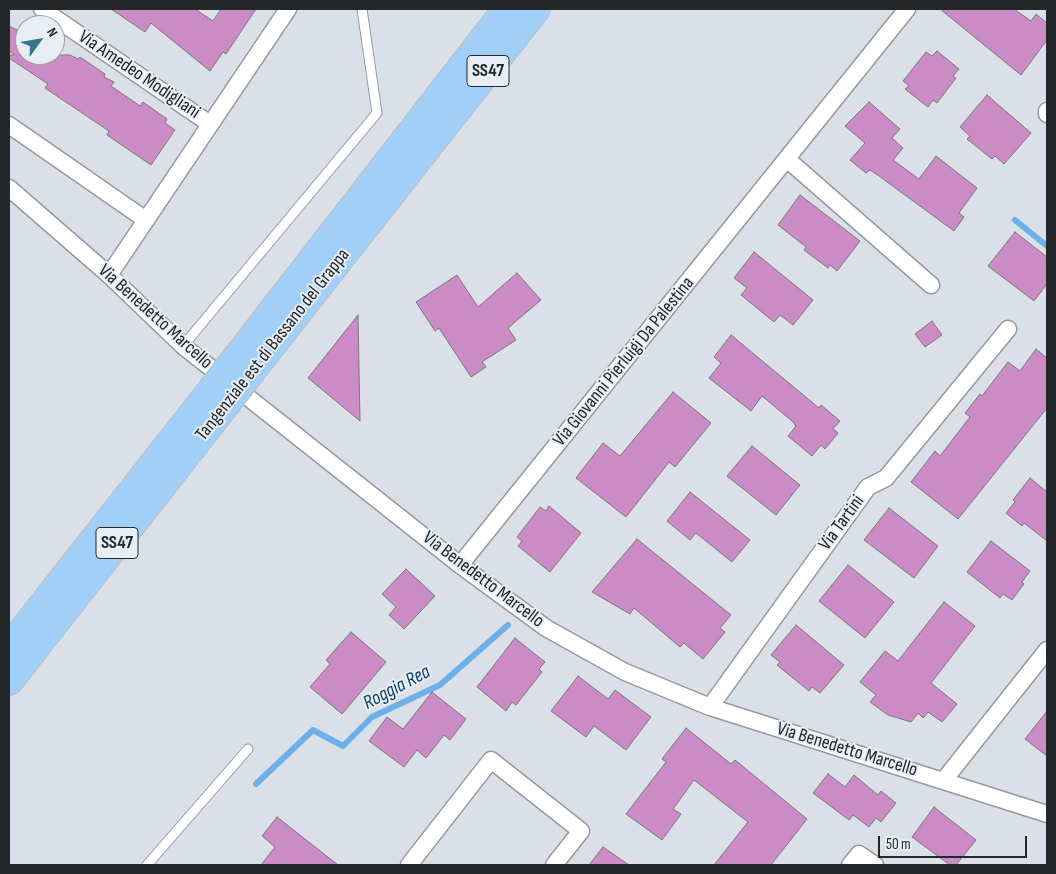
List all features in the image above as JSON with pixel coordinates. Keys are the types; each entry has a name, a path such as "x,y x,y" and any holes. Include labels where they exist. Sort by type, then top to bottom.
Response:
{"highway":[{"name":"Tangenziale est di Bassano del Grappa","path":"9,681 507,9"},
{"name":"Tangenziale est di Bassano del Grappa","path":"238,372 536,9"},
{"name":"Tangenziale est di Bassano del Grappa","path":"9,648 218,398"}],"street":[{"name":"Via Amedeo Modigliani","path":"42,9 210,124"},
{"name":"Via Amedeo Modigliani","path":"109,275 288,9"},
{"name":"Via Giovanni Pierluigi Da Palestina","path":"460,565 788,160 907,9"},
{"path":"9,126 146,220"},
{"path":"788,160 931,285"},
{"name":"Via Benedetto Marcello","path":"9,188 109,275 183,346 460,565 546,628 625,672 710,706 1047,814"},
{"name":"Via Tartini","path":"710,706 868,487 886,478 1008,329"},
{"path":"944,780 1047,650"},
{"path":"410,865 491,760 581,831 554,865"},
{"path":"850,865 860,854 875,865"}],"lane":[{"path":"183,346 377,114 362,9"},
{"path":"147,865 248,749"}],"building":[{"path":"111,9 195,9 213,21 221,9 256,9 226,54 223,52 210,71 151,23 145,32"},
{"path":"940,9 1014,9 1031,21 1036,14 1047,23 1047,40 1021,75"},
{"path":"9,26 15,29 15,55 9,51"},
{"path":"937,51 959,69 953,76 956,78 937,103 933,100 928,107 905,89 909,86 903,81 926,52 932,56"},
{"path":"9,55 15,55 15,62 9,58"},
{"path":"65,55 78,59 80,57 105,74 104,77 114,82 111,86 140,106 143,102 167,119 165,123 175,130 151,165 107,135 109,131 45,88 48,84 20,65 65,65"},
{"path":"987,95 1031,133 1004,164 995,156 992,159 967,139 970,136 960,127"},
{"path":"869,102 900,129 892,138 903,148 893,160 919,179 936,156 977,188 959,213 964,217 954,231 879,176 870,170 866,173 850,160 865,143 845,126"},
{"path":"800,195 860,241 837,271 830,265 828,268 804,250 806,247 778,225"},
{"path":"1015,232 1047,257 1047,284 1034,301 988,266"},
{"path":"754,252 813,300 793,325 780,315 774,322 741,295 747,288 734,278"},
{"path":"517,273 541,300 508,328 516,340 482,362 486,367 471,377 439,328 435,331 416,302 457,275 478,307"},
{"path":"358,315 360,421 308,378"},
{"path":"932,321 942,335 925,347 915,334"},
{"path":"731,335 819,408 821,405 840,421 833,429 838,433 825,449 821,445 812,456 788,436 796,426 792,421 762,396 751,411 709,378 721,363 714,357"},
{"path":"1036,349 1047,358 1047,408 958,519 911,482 935,451 940,456 970,417 965,413 980,394 982,396 1008,362 1020,371"},
{"path":"673,392 711,423 675,467 669,462 626,517 576,478 603,443 620,456"},
{"path":"752,446 800,485 776,515 727,476"},
{"path":"1030,478 1047,492 1047,541 1024,523 1022,526 1006,513 1015,502 1013,500"},
{"path":"690,492 750,540 732,562 696,533 690,540 667,521"},
{"path":"549,506 581,533 550,572 518,546 522,541 517,537 540,507 546,511"},
{"path":"889,508 938,546 914,578 864,540"},
{"path":"637,539 731,615 720,628 725,632 703,659 684,643 680,647 634,608 630,614 592,592"},
{"path":"991,541 1030,571 1022,582 1024,584 1012,600 1003,594 1000,598 967,572"},
{"path":"848,565 894,602 865,638 819,601"},
{"path":"406,569 435,596 404,629 389,615 396,607 382,594"},
{"path":"944,602 975,626 931,683 957,704 942,722 928,712 923,718 918,713 911,722 888,715 870,702 876,695 860,682 885,651 898,661"},
{"path":"796,625 844,665 820,693 812,687 809,691 777,665 780,662 771,655"},
{"path":"351,632 386,662 342,714 310,687 330,664 326,660"},
{"path":"515,638 545,662 539,669 542,672 516,705 512,702 506,711 477,687"},
{"path":"578,676 608,699 615,690 651,717 626,750 594,726 586,737 551,711"},
{"path":"432,692 466,719 450,740 444,735 426,758 417,750 404,767 369,741 387,717 403,729"},
{"path":"1047,711 1047,756 1025,739"},
{"path":"686,728 731,764 735,760 807,819 771,865 714,865 748,822 694,780 673,809 681,814 662,840 626,814 666,762 662,759"},
{"path":"828,774 845,787 854,775 878,795 881,791 896,803 881,822 876,818 869,827 853,815 849,820 813,793"},
{"path":"934,807 976,840 956,865 950,865 912,837"},
{"path":"277,817 338,865 261,865 275,847 262,836"},
{"path":"603,847 629,865 589,865"}],"waterway":[{"name":"Roggia Rea","path":"1015,220 1047,246"},
{"name":"Roggia Rea","path":"256,784 313,730 343,746 372,717 440,685 508,625"}]}
